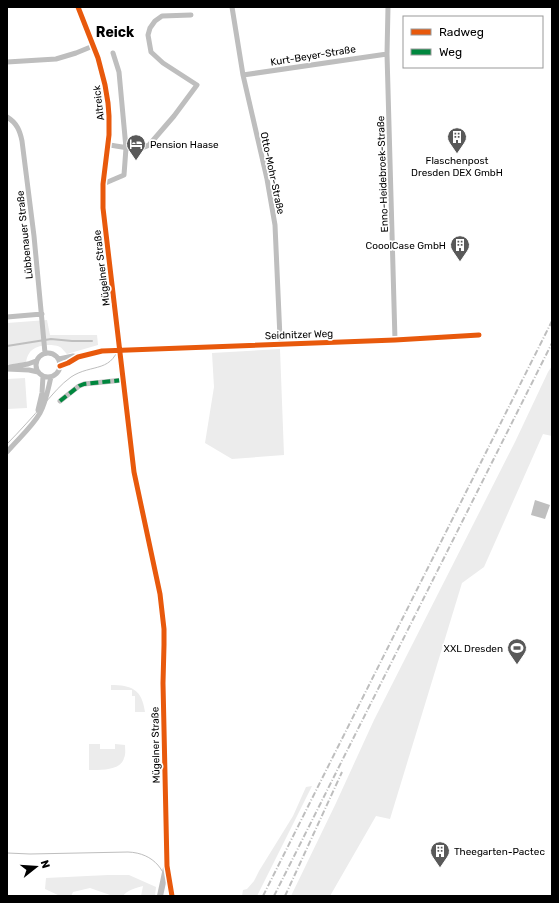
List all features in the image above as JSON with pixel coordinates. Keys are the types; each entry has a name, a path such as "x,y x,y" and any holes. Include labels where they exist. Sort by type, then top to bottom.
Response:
{"street":[{"name":"Altreick","path":"78,7 98,58 105,85 109,116 108,145 103,184"},
{"name":"Otto-Mohr-Straße","path":"232,7 243,75 275,225 280,338 282,344"},
{"name":"Enno-Heidebroek-Straße","path":"388,7 387,54 395,340"},
{"path":"108,145 126,148 144,148 149,145 174,116 197,85 169,67 151,52 148,35 150,28 155,21 162,16 191,15"},
{"path":"7,62 56,59 93,46"},
{"path":"103,184 124,175 126,148 120,72 113,53"},
{"name":"Kurt-Beyer-Straße","path":"243,75 387,54"},
{"name":"Lübbenauer Straße","path":"8,118 19,129 22,141 42,314 45,353"},
{"name":"Mügelner Straße","path":"103,184 103,208 134,472 160,594 164,645 163,704 167,866 172,896"},
{"path":"7,317 42,314"},
{"name":"Seidnitzer Weg","path":"78,356 102,351 119,350 479,336"},
{"path":"45,353 53,354 59,359 60,366 57,373 51,377 43,376 38,372 29,370 7,368 36,361 45,353"},
{"path":"59,359 78,356"},
{"path":"60,366 68,363 78,356"},
{"path":"36,361 36,368 38,372"},
{"path":"36,418 40,403 43,376"},
{"path":"7,452 40,413 47,396 51,377"},
{"path":"60,401 79,386 84,384 122,380"},
{"name":"Mügelner Straße","path":"160,896 167,866"}],"shaded area":[{"path":"47,320 50,335 97,335 98,345 67,354 58,346 47,345 33,349 28,354 26,362 7,365 7,323"},
{"path":"280,349 284,455 232,459 205,443 214,387 212,353"},
{"path":"552,366 552,436 543,434 484,567 462,583 390,819 376,816 330,896 291,896 374,720"},
{"path":"25,378 27,408 7,409 7,379"},
{"path":"535,500 550,505 545,519 531,515"},
{"path":"111,685 130,687 138,693 145,712 135,712 135,696 132,696 132,690 111,690"},
{"path":"89,744 100,744 100,749 115,749 115,744 125,745 125,755 122,762 114,768 89,770"},
{"path":"312,786 257,896 242,896 243,890 247,889 254,881 293,816 306,787"},
{"path":"129,875 156,887 155,896 141,896 143,886 129,891 123,896 113,896 90,888 73,892 71,896 60,896 45,889 46,878"}],"waterway":[{"path":"7,346 51,339 92,341"}],"tram line":[{"path":"7,444 67,380 79,373 101,366 113,359 120,341 105,207 104,183 111,134 109,103 99,57 79,7"},
{"path":"7,853 137,853 145,856 158,865 166,879 169,896"}],"railway":[{"path":"263,896 552,321"},
{"path":"274,896 552,343"},
{"path":"285,896 342,772"}],"marked path":[{"path":"60,401 79,386 84,384 123,380"}],"cycle path":[{"path":"78,7 98,58 108,103 109,135 103,184 103,208 134,472 160,594 164,629 163,683 167,866 172,896"},
{"path":"60,366 78,357 102,351 395,340 479,335"}],"place":[{"name":"Flaschenpost Dresden DEX GmbH","path":"457,154"},
{"name":"Pension Haase","path":"136,161"},
{"name":"CooolCase GmbH","path":"460,262"},
{"name":"XXL Dresden","path":"517,665"},
{"name":"Theegarten-Pactec","path":"440,868"}],"district":[{"name":"Reick","path":"115,32"}]}
